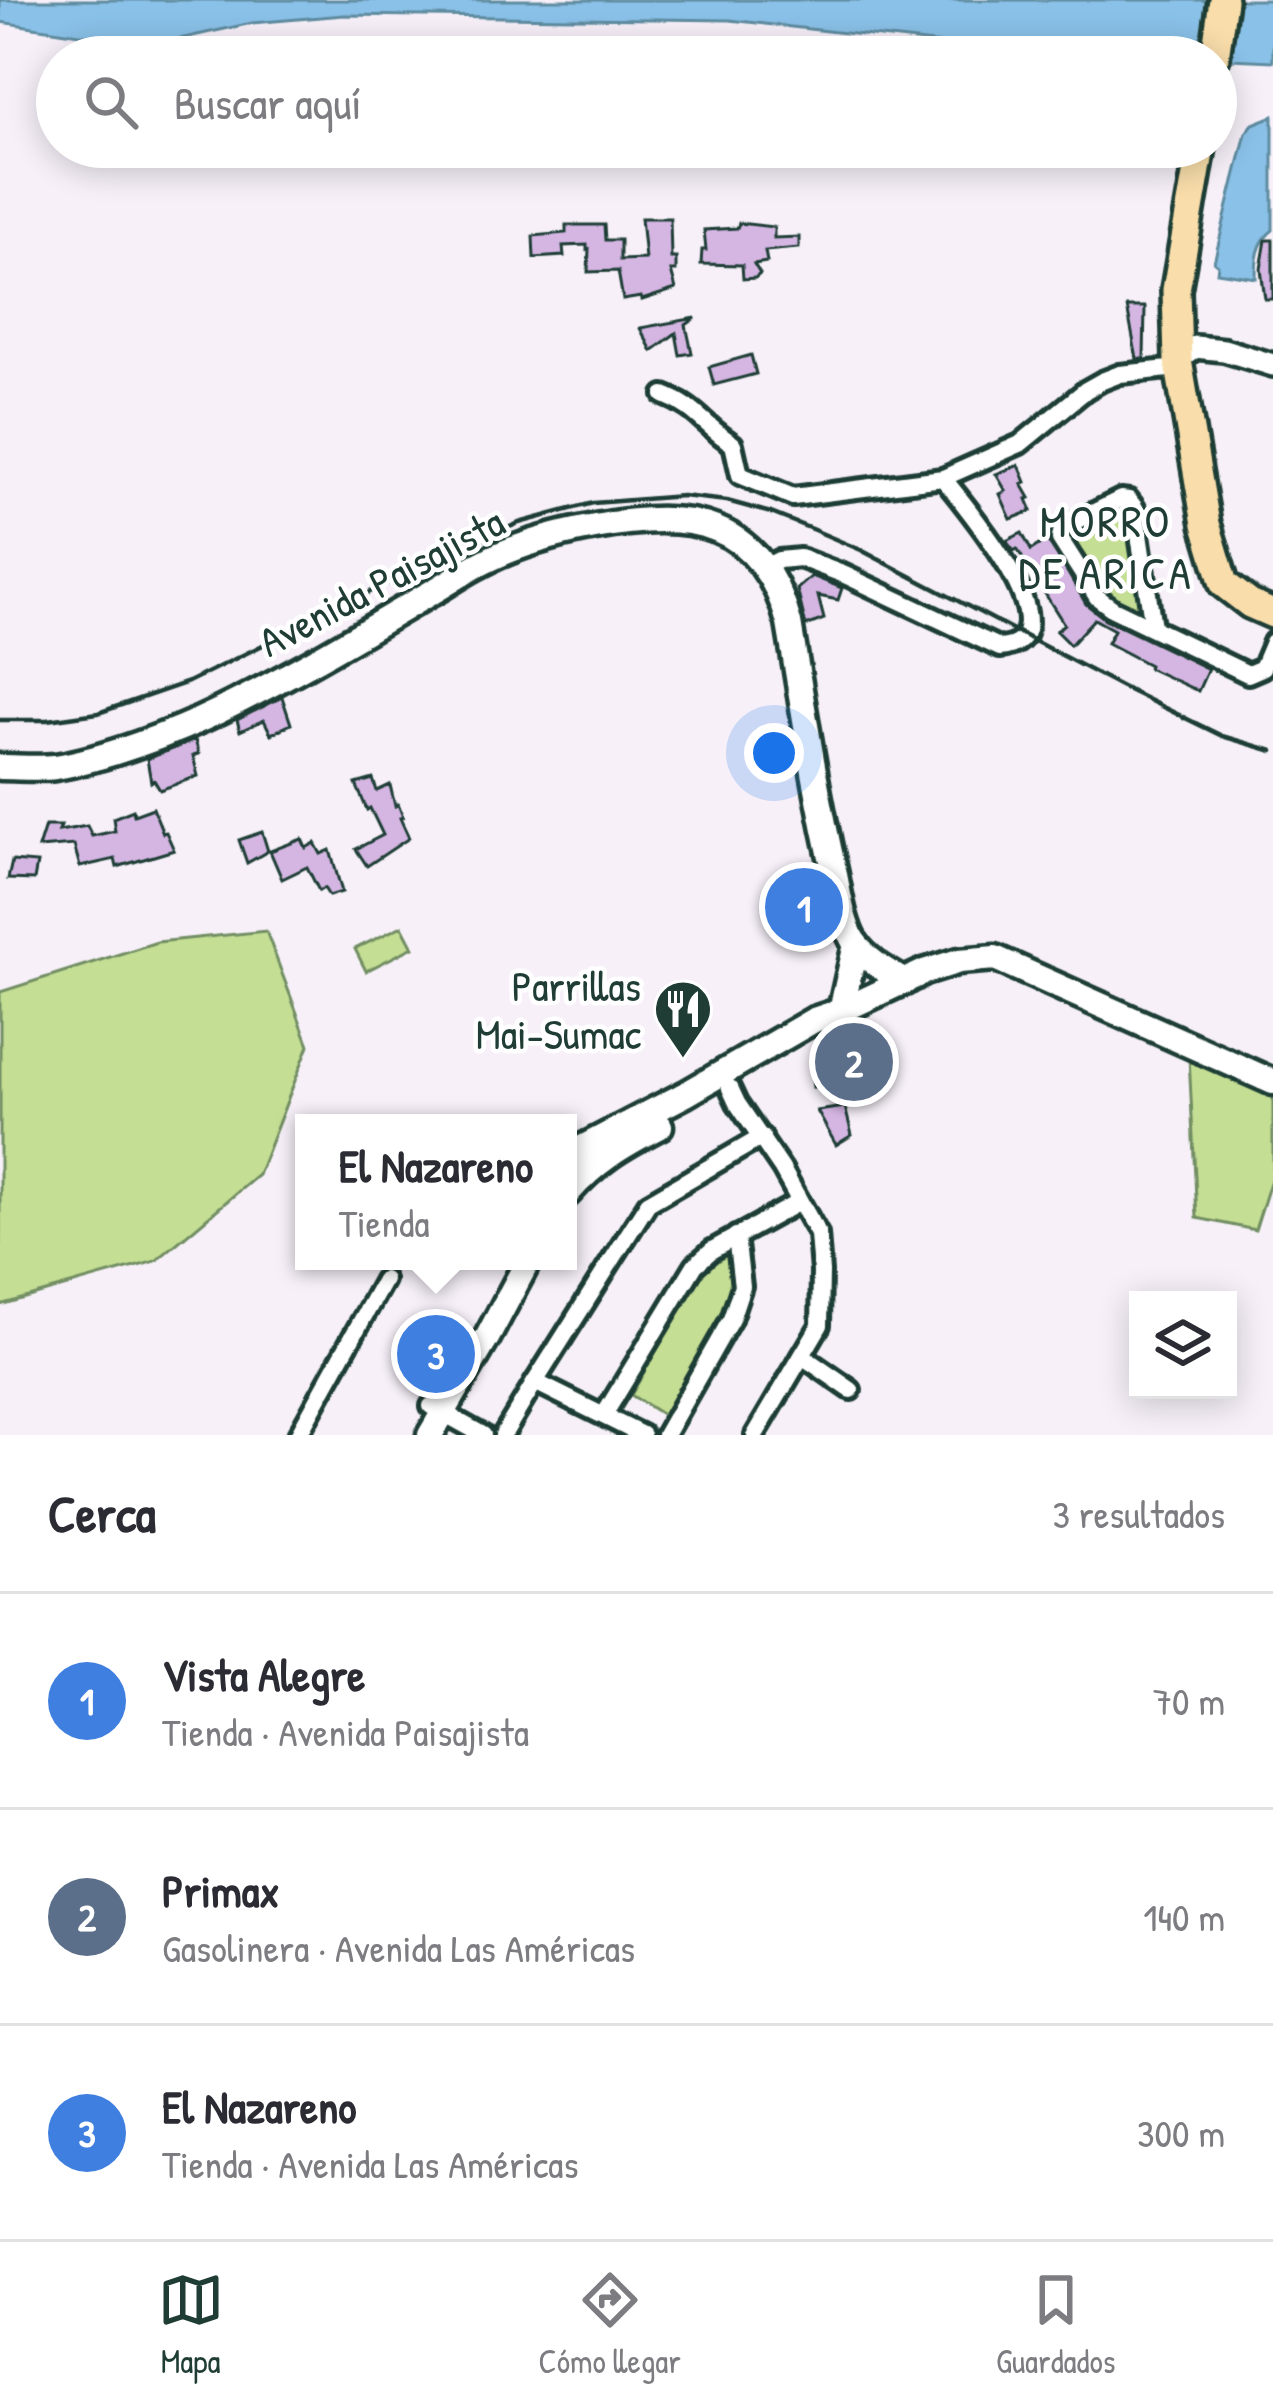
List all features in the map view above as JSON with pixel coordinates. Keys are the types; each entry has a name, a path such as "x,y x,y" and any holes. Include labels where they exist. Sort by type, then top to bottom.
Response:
{"main road":[{"path":"1218,36 1222,0"},
{"path":"1197,168 1176,290 1178,360 1206,524 1224,584 1273,614"},
{"name":"Avenida Paisajista","path":"0,767 54,767 124,748 214,714 485,561 566,532 633,520 700,522 747,548 782,596 826,833 845,919 856,944"},
{"path":"856,944 877,965 905,982"},
{"path":"577,1183 621,1147 825,1032 841,1011 856,944"},
{"path":"577,1151 814,1020 959,961 995,958 1273,1082"},
{"path":"434,1418 507,1270"},
{"path":"414,1435 434,1418 488,1338 523,1270"}],"street":[{"path":"664,394 686,404 734,445 740,475 793,496 943,478 1020,444 1102,381 1120,374 1168,369 1196,347 1225,350 1273,365"},
{"path":"765,567 800,558 1000,648 1015,645 1024,636 1028,620 1017,585 986,530 943,478"},
{"path":"1153,627 1135,508 1129,500 1062,528 1060,538 1097,597 1113,609 1248,674 1262,668 1273,642"},
{"path":"730,1088 818,1234 821,1272 820,1325 755,1435"},
{"path":"503,1435 648,1203 762,1137"},
{"path":"604,1415 695,1265 736,1236 800,1202"},
{"path":"665,1435 731,1319 742,1286 736,1236"},
{"path":"298,1435 384,1280"},
{"path":"802,1356 851,1390"},
{"path":"535,1382 642,1435"},
{"path":"434,1418 483,1435"}],"green space":[{"path":"1112,511 1128,517 1145,612 1137,614 1103,596 1074,546 1074,529"},
{"path":"402,926 413,947 366,971 355,949"},
{"path":"266,931 309,1045 258,1175 156,1261 0,1305 0,992 157,942"},
{"path":"1189,1057 1273,1095 1273,1173 1255,1230 1197,1218"},
{"path":"734,1245 737,1284 666,1417 631,1395 704,1267"}],"water":[{"path":"0,0 1273,0 1273,61 1237,59 1237,36 872,36 730,20 344,15 252,23 193,36 93,36 0,22"},
{"path":"1273,116 1273,230 1261,246 1256,278 1217,272 1214,262 1246,133 1253,124"}],"building":[{"path":"641,218 670,218 676,289 642,300 623,300 618,271 588,272 587,245 563,246 564,256 534,258 533,236 566,233 566,225 604,225 605,240 620,240 620,260 645,259"},
{"path":"739,223 774,227 774,238 799,237 799,248 765,251 767,262 754,264 760,274 755,278 743,279 742,265 701,264 702,250 706,250 704,230 737,228"},
{"path":"1266,240 1273,240 1273,299 1265,299 1261,269"},
{"path":"1127,307 1145,307 1144,359 1137,359"},
{"path":"696,318 686,325 692,353 680,355 676,333 652,351 640,328"},
{"path":"751,355 756,374 714,385 709,367"},
{"path":"1019,465 1032,511 1011,519 1000,494 1006,491 996,474"},
{"path":"1022,533 1031,550 1048,539 1086,604 1105,619 1208,669 1198,691 1107,643 1114,630 1094,619 1070,645 1056,631 1064,624 1017,549 1006,541"},
{"path":"812,576 842,588 838,600 818,596 824,619 806,626 797,589"},
{"path":"282,697 291,724 271,734 264,720 240,731 237,720"},
{"path":"195,740 198,776 160,790 151,782 147,759"},
{"path":"373,779 377,791 390,785 409,838 367,866 356,849 383,835 356,784"},
{"path":"153,808 174,850 117,867 115,859 80,867 74,845 38,848 45,826 61,826 59,831 87,826 92,836 115,831 113,818"},
{"path":"262,832 268,851 247,863 239,840"},
{"path":"302,839 306,848 315,843 321,854 330,850 342,892 329,896 324,888 319,891 307,867 282,879 270,851"},
{"path":"12,861 37,863 34,880 8,879"},
{"path":"817,895 821,917 790,917 789,898"},
{"path":"868,1037 880,1052 842,1083 813,1087 811,1069 832,1065"},
{"path":"845,1107 852,1135 836,1145 817,1111"}],"railway":[{"path":"0,720 98,713 188,682 519,523 593,503 682,496 771,513 861,550 1222,736 1273,751"}],"place":[{"name":"Vista Alegre","path":"804,907"},
{"name":"Parrillas Mai-Sumac","path":"683,1060"},
{"name":"Primax","path":"854,1062"},
{"name":"El Nazareno","path":"436,1354"}],"district":[{"name":"MORRO DE ARICA","path":"1106,546"}]}
